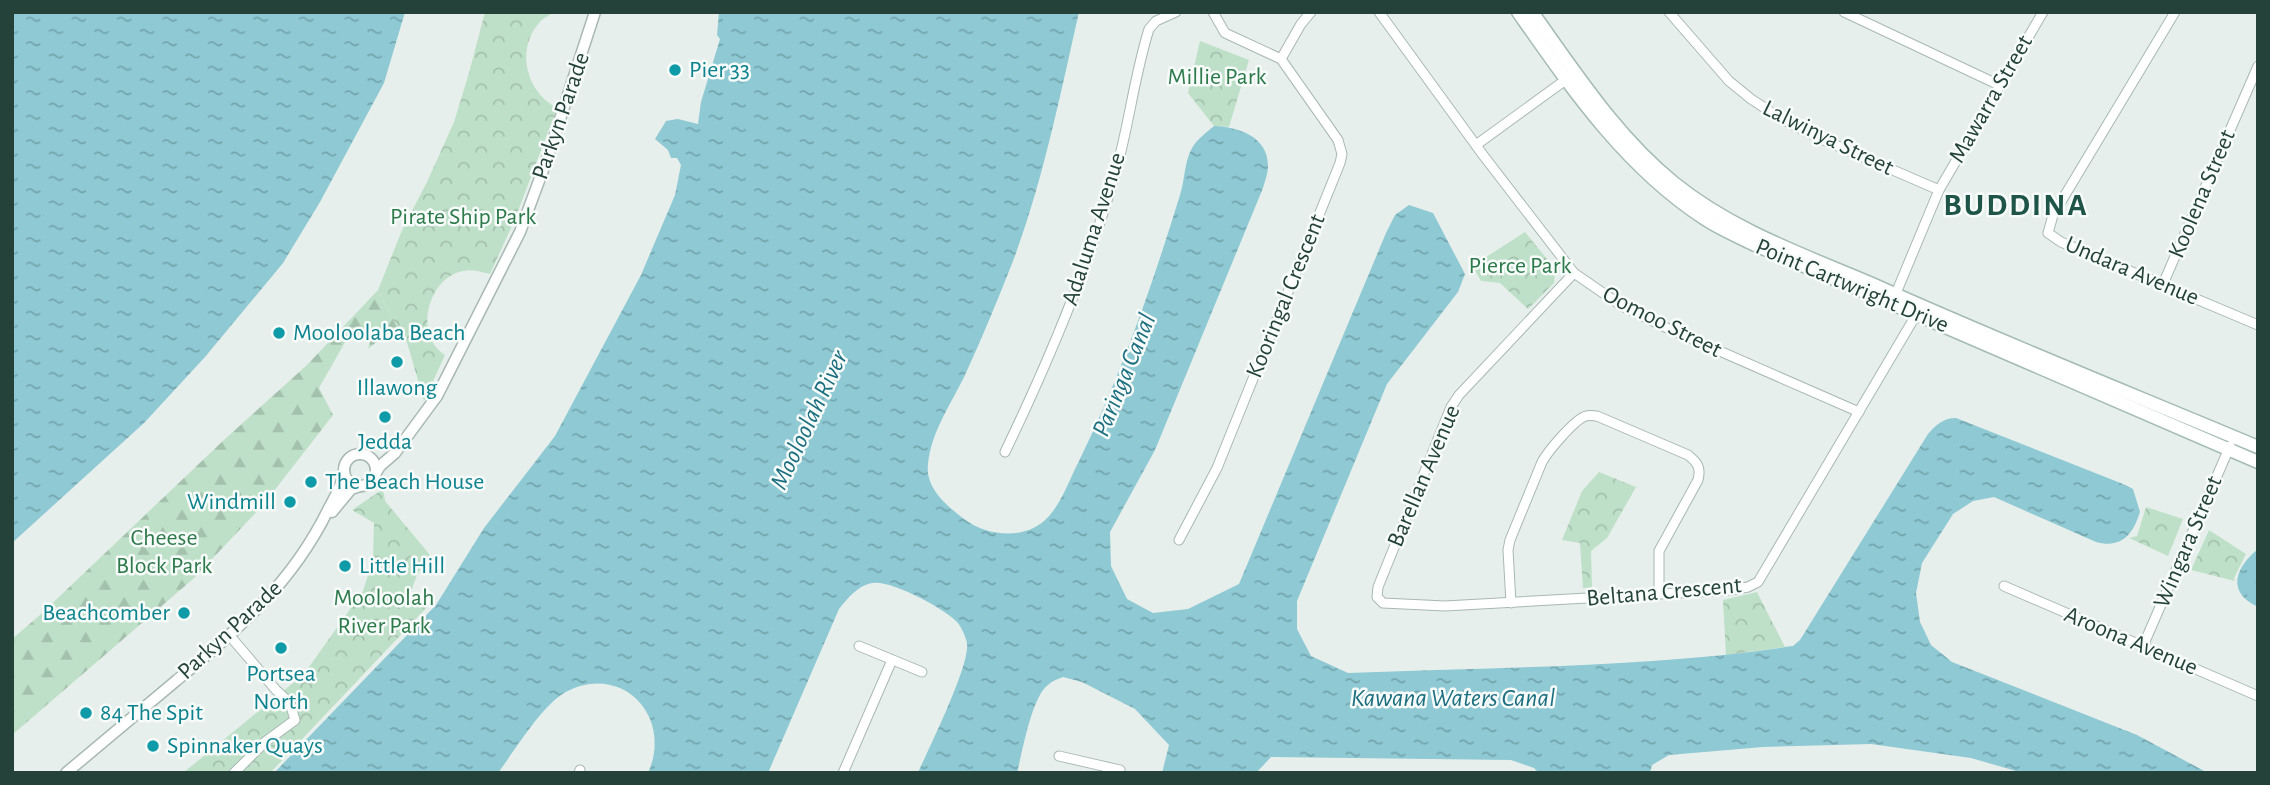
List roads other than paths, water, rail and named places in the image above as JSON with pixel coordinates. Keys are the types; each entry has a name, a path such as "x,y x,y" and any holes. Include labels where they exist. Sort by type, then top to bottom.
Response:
{"main road":[{"name":"Point Cartwright Drive","path":"1518,12 1571,76"},
{"name":"Point Cartwright Drive","path":"1532,12 1604,129 1668,192 1706,220 1753,244 1894,299 2231,443 2258,462"},
{"name":"Point Cartwright Drive","path":"2231,443 2258,447"}],"street":[{"name":"Parkyn Parade","path":"375,474 393,455 441,390 523,225 595,12"},
{"name":"Adaluma Avenue","path":"1005,452 1078,288 1113,182 1149,29 1156,21 1176,12"},
{"path":"1213,12 1225,33 1281,59 1311,12"},
{"name":"Oomoo Street","path":"1379,12 1574,273 1622,306 1667,328 1859,412"},
{"name":"Lalwinya Street","path":"1670,12 1729,81 1751,99 1819,138 1939,190"},
{"path":"1844,12 1998,85"},
{"name":"Mawarra Street","path":"1894,299 1939,190 2043,12"},
{"name":"Undara Avenue","path":"2175,12 2053,215 2048,233 2060,242 2258,325"},
{"name":"Kooringal Crescent","path":"1180,540 1217,468 1342,154 1338,139 1281,59"},
{"name":"Koolena Street","path":"2163,284 2258,66"},
{"path":"1476,145 1571,76"},
{"name":"Barellan Avenue","path":"1377,597 1377,587 1451,407 1459,395 1574,273"},
{"name":"Beltana Crescent","path":"1377,597 1383,603 1393,605 1445,606 1732,590 1758,582 1919,310"},
{"path":"1511,603 1508,550 1510,540 1542,462 1546,454 1578,420 1590,415 1697,461 1700,470 1698,480 1659,551 1659,594"},
{"name":"Parkyn Parade","path":"368,456 385,454 404,440"},
{"name":"Wingara Street","path":"2143,646 2231,443"},
{"path":"359,454 368,456 374,463 375,474 370,482 361,486 350,482 344,471 346,462 359,454"},
{"name":"Parkyn Parade","path":"317,531 344,471"},
{"name":"Parkyn Parade","path":"66,773 230,636 260,607 287,577 317,531 347,493 352,488 361,486"},
{"name":"Aroona Avenue","path":"2004,586 2258,696"},
{"path":"230,636 290,703 295,720 265,742 234,773"},
{"path":"859,646 922,672"},
{"path":"843,773 892,660"},
{"path":"1059,756 1088,768 1120,770"}],"water":[{"path":"12,12 405,12 384,83 320,202 283,263 205,357 144,423 12,543"},
{"path":"719,12 1079,12 1050,138 1024,231 984,333 937,429 930,452 928,473 934,489 951,508 973,525 1004,534 1025,531 1044,521 1055,508 1109,396 1135,330 1182,189 1192,148 1214,126 1233,128 1250,135 1263,147 1267,156 1267,174 1155,450 1110,532 1111,566 1127,599 1153,613 1188,609 1239,584 1386,233 1395,215 1409,205 1433,213 1465,274 1458,292 1387,384 1297,601 1297,629 1311,656 1348,673 1627,663 1793,646 1800,640 1928,434 1947,419 1956,418 2133,489 2140,512 2134,527 2125,538 2105,544 1994,497 1973,501 1953,514 1922,563 1916,593 1920,622 1931,645 1952,662 2137,735 2208,773 2023,773 1971,758 1871,744 1763,747 1669,755 1652,765 1650,773 1539,773 1534,768 1511,760 1271,757 1256,773 1162,773 1169,745 1135,709 1082,682 1063,677 1048,685 1037,701 1017,773 918,773 956,687 967,643 958,623 942,610 904,590 872,583 853,593 839,609 768,773 648,773 654,752 654,732 648,714 637,699 622,689 604,684 585,685 556,699 529,730 498,773 274,773 436,605 484,528 555,436 641,275 675,195 681,165 677,158 671,158 668,150 655,139 666,121 678,119 698,124 701,102 720,39 717,35"},
{"path":"2258,549 2258,607 2241,594 2237,580 2244,564"}],"place":[{"name":"Pier 33","path":"675,70"},
{"name":"Mooloolaba Beach","path":"279,333"},
{"name":"Illawong","path":"397,362"},
{"name":"Jedda","path":"385,417"},
{"name":"The Beach House","path":"311,482"},
{"name":"Windmill","path":"290,502"},
{"name":"Little Hill","path":"345,566"},
{"name":"Beachcomber","path":"184,613"},
{"name":"Portsea North","path":"281,648"},
{"name":"84 The Spit","path":"86,713"},
{"name":"Spinnaker Quays","path":"153,746"}],"district":[{"name":"BUDDINA","path":"2016,205"}],"park label":[{"name":"Millie Park","path":"1217,77"},
{"name":"Pirate Ship Park","path":"463,217"},
{"name":"Pierce Park","path":"1520,266"},
{"name":"Cheese Block Park","path":"164,552"},
{"name":"Mooloolah River Park","path":"384,612"}],"water label":[{"name":"Paringa Canal","path":"1124,375"},
{"name":"Mooloolah River","path":"809,420"},
{"name":"Kawana Waters Canal","path":"1453,698"}]}
